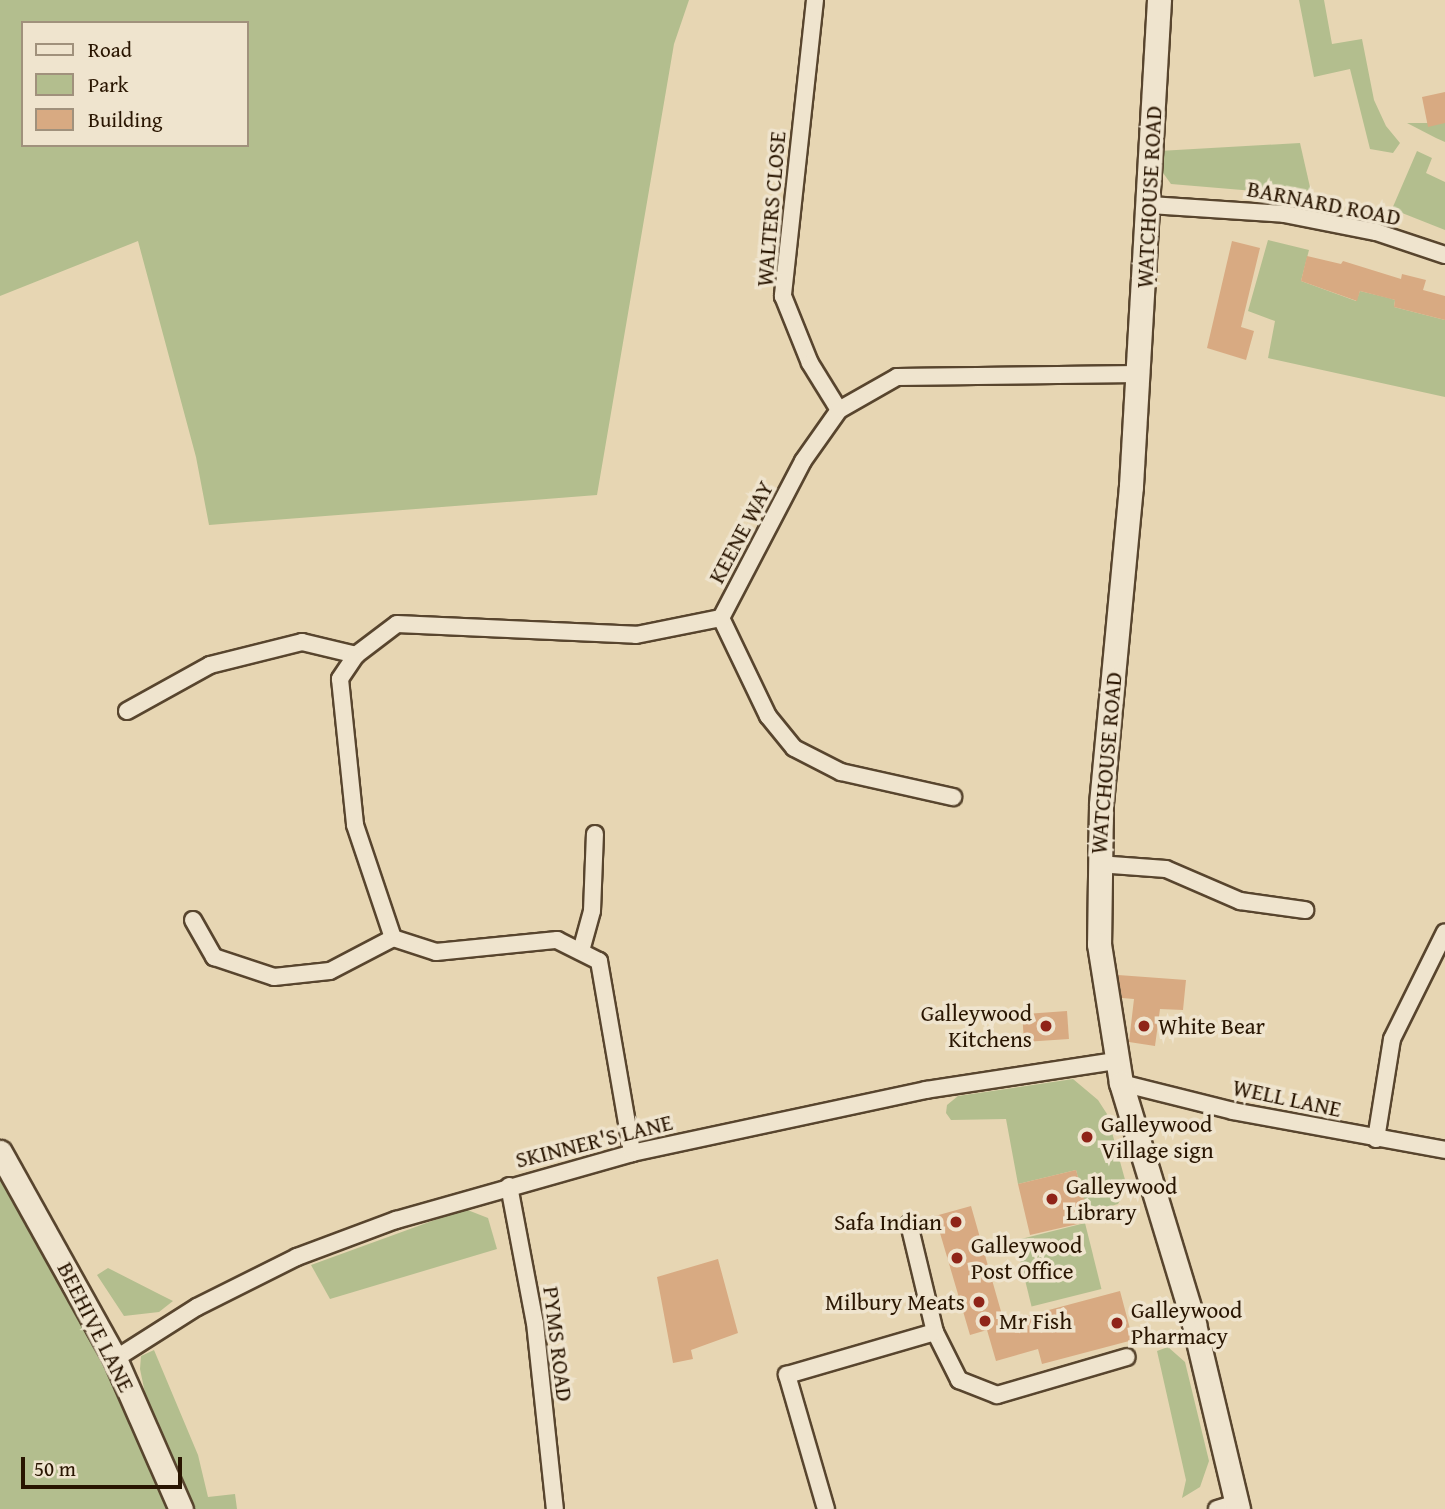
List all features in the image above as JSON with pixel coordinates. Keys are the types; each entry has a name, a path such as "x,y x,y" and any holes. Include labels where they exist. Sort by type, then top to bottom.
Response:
{"street":[{"name":"WALTERS CLOSE","path":"815,0 783,296 810,363 839,410"},
{"name":"WATCHOUSE ROAD","path":"1160,0 1138,374 1098,864 1099,944 1118,1072 1194,1324 1231,1507"},
{"name":"BARNARD ROAD","path":"1150,205 1284,214 1376,232 1445,255"},
{"name":"KEENE WAY","path":"393,938 355,825 340,679 356,655 397,624 636,635 721,618 803,461 839,410 897,377 1138,374"},
{"path":"721,618 768,716 793,748 841,772 953,797"},
{"path":"127,712 210,665 302,642 356,655"},
{"path":"581,951 592,911 595,834"},
{"path":"1098,864 1159,867 1240,901 1305,909"},
{"path":"193,920 214,957 274,977 330,971 393,938 436,952 557,940 600,961 632,1153"},
{"path":"1376,1139 1392,1039 1445,932"},
{"name":"WELL LANE","path":"1118,1072 1376,1139 1445,1150"},
{"name":"SKINNER'S LANE","path":"115,1359 197,1307 297,1256 396,1220 509,1186 632,1153 926,1090 1118,1072"},
{"name":"BEEHIVE LANE","path":"0,1152 115,1359 181,1509"},
{"name":"PYMS ROAD","path":"509,1186 535,1323 555,1509"},
{"path":"909,1224 935,1332 960,1380 997,1395 1127,1357"},
{"path":"826,1509 787,1375 935,1332"}],"green space":[{"path":"0,0 689,0 674,44 597,495 209,525 196,457 138,241 0,296"},
{"path":"1299,0 1324,0 1332,44 1362,39 1374,100 1386,126 1400,143 1393,153 1370,149 1350,69 1314,77"},
{"path":"1407,123 1445,123 1445,142 1436,138"},
{"path":"1300,143 1312,196 1171,184 1158,166 1159,151"},
{"path":"1417,151 1432,158 1426,173 1445,182 1445,230 1392,209"},
{"path":"1268,240 1309,250 1301,281 1356,301 1360,291 1389,298 1395,300 1394,307 1445,320 1445,397 1268,358 1275,321 1248,311"},
{"path":"1073,1079 1098,1100 1107,1114 1127,1187 1118,1204 1087,1213 1076,1170 1018,1184 1006,1119 951,1120 946,1113 947,1105 958,1096"},
{"path":"0,1176 88,1332 170,1509 0,1509"},
{"path":"465,1209 488,1218 497,1249 330,1299 311,1265"},
{"path":"1085,1223 1101,1289 1032,1306 1015,1240"},
{"path":"108,1268 173,1301 159,1312 124,1316 97,1275"},
{"path":"1168,1347 1185,1362 1209,1461 1200,1487 1182,1498 1186,1480 1157,1351"},
{"path":"154,1350 198,1455 208,1497 235,1494 237,1509 190,1509 152,1427 140,1369 141,1356"}],"building":[{"path":"1445,92 1445,123 1428,127 1422,97"},
{"path":"1232,241 1260,248 1241,327 1254,331 1246,360 1207,348"},
{"path":"1307,256 1341,264 1343,261 1401,279 1402,274 1426,280 1423,290 1445,296 1445,320 1394,307 1395,300 1360,291 1357,301 1301,281"},
{"name":"White Bear","path":"1118,975 1186,980 1183,1010 1160,1009 1155,1046 1129,1042 1134,999 1122,998"},
{"name":"Galleywood Kitchens","path":"1067,1011 1069,1039 1024,1042 1022,1014"},
{"name":"Galleywood Library","path":"1076,1170 1089,1217 1081,1219 1082,1223 1030,1235 1018,1184"},
{"path":"971,1206 1004,1322 1120,1291 1133,1340 1042,1364 1038,1349 996,1361 987,1330 970,1335 935,1216"},
{"path":"718,1259 738,1333 691,1350 693,1359 673,1363 657,1277"}],"place":[{"name":"Galleywood Kitchens","path":"1046,1026"},
{"name":"White Bear","path":"1144,1026"},
{"name":"Galleywood Village sign","path":"1087,1137"},
{"name":"Galleywood Library","path":"1052,1199"},
{"name":"Safa Indian","path":"956,1222"},
{"name":"Galleywood Post Office","path":"957,1258"},
{"name":"Milbury Meats","path":"979,1302"},
{"name":"Mr Fish","path":"985,1321"},
{"name":"Galleywood Pharmacy","path":"1117,1323"}]}
